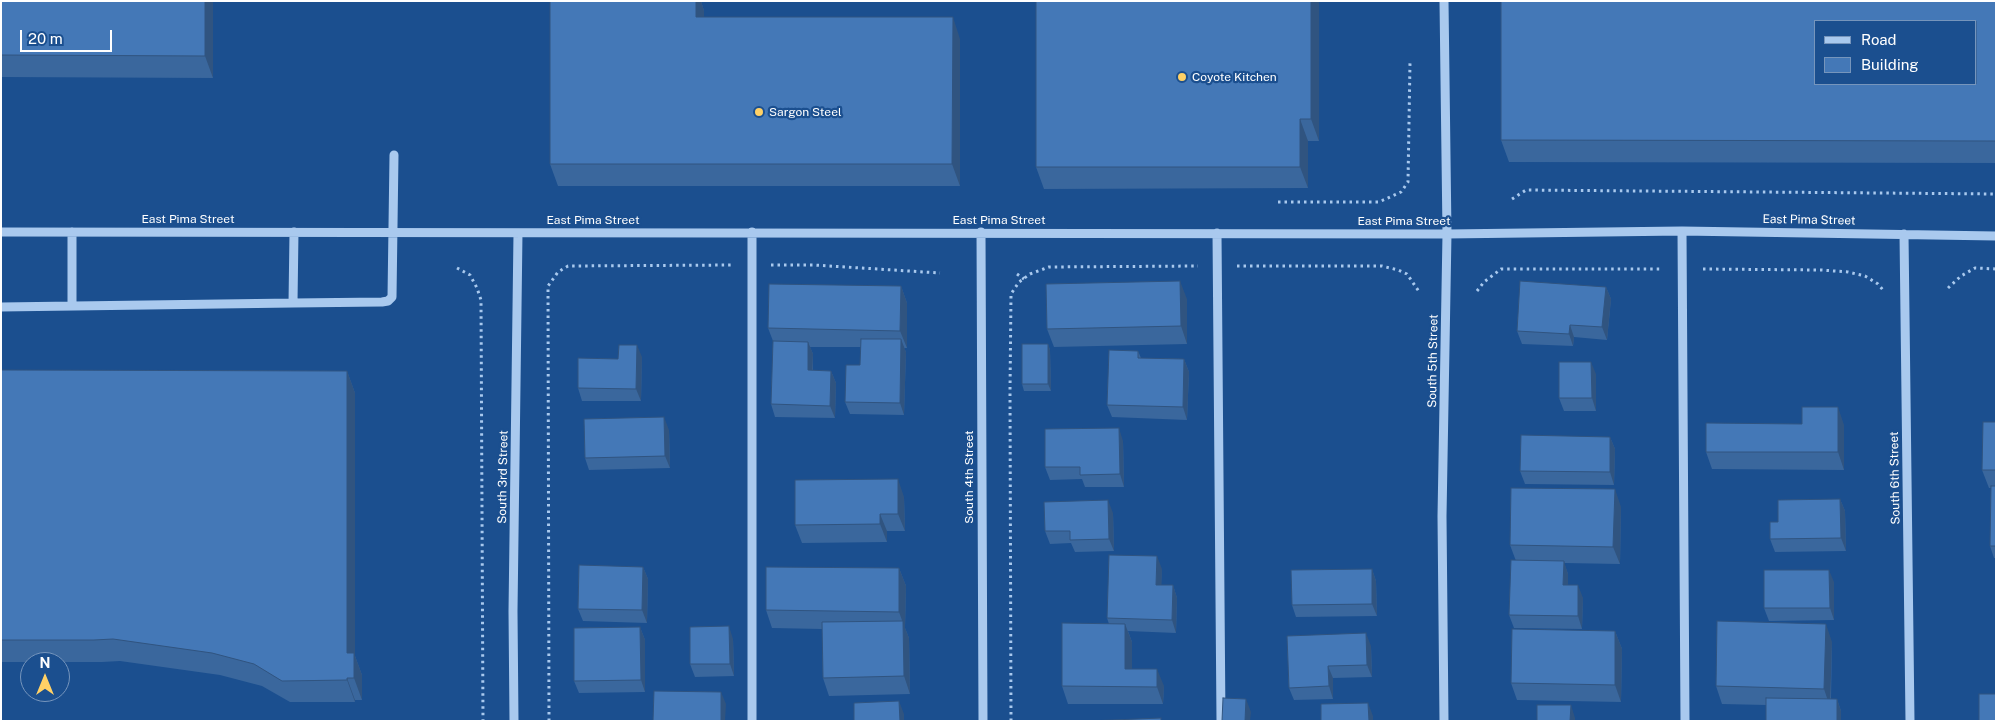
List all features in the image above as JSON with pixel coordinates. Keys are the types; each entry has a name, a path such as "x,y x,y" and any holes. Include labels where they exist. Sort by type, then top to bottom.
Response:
{"street":[{"name":"South 5th Street","path":"1444,1 1447,234 1442,516 1444,721"},
{"path":"1,307 388,301 392,297 394,155"},
{"name":"East Pima Street","path":"1,232 1447,234 1682,231 1996,236"},
{"path":"1682,231 1685,721"},
{"path":"72,232 72,306"},
{"path":"293,303 294,232"},
{"path":"752,232 752,721"},
{"name":"South 4th Street","path":"981,232 983,721"},
{"name":"South 3rd Street","path":"514,721 518,233"},
{"path":"1217,233 1221,721"},
{"name":"South 6th Street","path":"1904,234 1910,721"}],"path":[{"path":"1278,202 1379,202 1400,192 1408,182 1410,62"},
{"path":"1512,199 1526,190 1996,194"},
{"path":"1396,194 1399,199"},
{"path":"549,721 548,286 558,272 568,266 595,264 814,265 940,274"},
{"path":"1011,721 1011,312 1012,294 1019,282 1030,274 1049,267 1063,266 1382,266 1407,274 1420,293"},
{"path":"457,268 470,275 476,281 481,300 483,721"},
{"path":"1948,288 1961,276 1975,268 1996,269"},
{"path":"1017,274 1024,279"},
{"path":"545,279 552,280"}],"building":[{"path":"1,1 205,1 205,56 1,55"},
{"name":"Sargon Steel","path":"550,1 696,1 696,17 953,17 952,164 550,164"},
{"name":"Coyote Kitchen","path":"1036,1 1311,1 1311,119 1300,119 1300,167 1036,167"},
{"path":"1501,1 1996,1 1996,141 1501,140"},
{"path":"1180,281 1181,326 1047,329 1046,284"},
{"path":"1520,281 1606,287 1602,327 1570,325 1569,334 1517,331"},
{"path":"769,284 901,286 900,331 768,328"},
{"path":"861,339 901,339 900,403 845,402 846,365 860,365"},
{"path":"773,341 808,342 808,370 831,371 830,406 771,404"},
{"path":"1022,344 1048,344 1048,384 1022,384"},
{"path":"619,345 637,345 636,389 578,388 578,358 618,359"},
{"path":"1109,350 1138,351 1138,358 1184,359 1183,407 1107,405"},
{"path":"1559,362 1591,362 1592,398 1559,398"},
{"path":"1,370 347,371 347,653 354,653 354,678 347,678 347,680 282,681 254,664 212,653 113,639 1,640"},
{"path":"1802,407 1838,407 1838,452 1706,452 1706,423 1802,424"},
{"path":"664,417 665,456 585,458 584,419"},
{"path":"1983,422 1996,422 1996,470 1982,470"},
{"path":"1119,428 1120,474 1080,475 1080,467 1045,467 1045,429"},
{"path":"1521,435 1610,437 1610,472 1520,471"},
{"path":"898,479 898,514 880,514 880,524 795,525 795,480"},
{"path":"1991,486 1996,486 1996,546 1990,546"},
{"path":"1511,488 1615,489 1613,547 1510,545"},
{"path":"1840,499 1841,538 1770,539 1770,522 1778,522 1778,500"},
{"path":"1108,500 1109,539 1070,540 1070,531 1045,531 1044,502"},
{"path":"1109,555 1157,556 1156,585 1173,585 1172,620 1107,618"},
{"path":"1511,560 1564,561 1563,585 1578,585 1578,616 1509,615"},
{"path":"579,565 643,567 642,610 578,609"},
{"path":"766,567 899,568 899,612 766,610"},
{"path":"1372,569 1372,604 1292,605 1291,570"},
{"path":"1764,570 1829,570 1830,608 1764,608"},
{"path":"903,621 904,676 823,678 822,622"},
{"path":"1717,621 1826,624 1824,689 1716,686"},
{"path":"1062,623 1125,624 1125,669 1157,669 1157,687 1062,686"},
{"path":"729,626 730,664 690,664 690,627"},
{"path":"640,627 641,680 574,681 574,628"},
{"path":"1512,629 1615,631 1615,685 1511,683"},
{"path":"1366,633 1367,665 1328,666 1329,686 1289,688 1287,636"},
{"path":"654,691 721,692 721,721 653,721"},
{"path":"1979,694 1996,694 1996,721 1979,721"},
{"path":"1223,698 1246,699 1245,721 1222,721"},
{"path":"1766,698 1837,699 1837,721 1766,721"},
{"path":"899,701 900,721 854,721 854,703"},
{"path":"1368,703 1369,721 1321,721 1321,704"},
{"path":"1537,705 1571,705 1570,721 1537,721"},
{"path":"1161,718 1161,721 1088,721"}],"place":[{"name":"Coyote Kitchen","path":"1182,77"},
{"name":"Sargon Steel","path":"759,112"}]}
